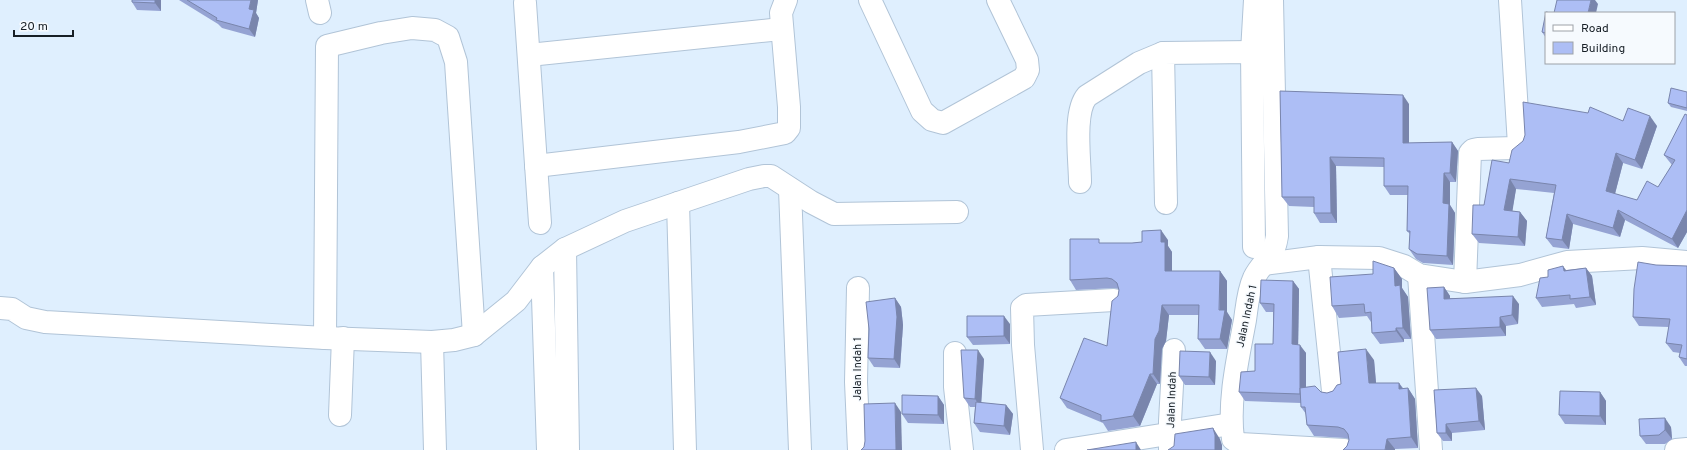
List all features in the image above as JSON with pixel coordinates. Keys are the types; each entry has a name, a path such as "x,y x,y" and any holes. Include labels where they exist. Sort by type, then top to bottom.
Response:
{"street":[{"path":"536,166 738,142 785,134 789,128 789,107 781,29 781,13 786,0"},
{"path":"870,0 922,111 932,120 943,123 1024,78 1028,70 1027,60 998,0"},
{"path":"1080,182 1079,113 1083,101 1087,96 1139,63 1163,53 1262,53 1254,0"},
{"name":"Jalan Indah 1","path":"1231,424 1236,366 1250,292 1259,256 1273,253 1277,236 1262,53 1272,0"},
{"path":"1465,282 1470,153 1473,150 1478,149 1515,148 1519,145 1510,0"},
{"path":"525,3 540,223"},
{"path":"340,415 334,338 327,46 381,33 412,28 434,30 448,37 456,62 474,335"},
{"path":"529,55 781,29"},
{"path":"1163,53 1166,203"},
{"path":"0,308 12,309 26,318 45,322 334,338 432,342 454,340 474,335 516,301 542,267 565,249 625,221 764,176 772,176 790,189 834,214 957,212"},
{"path":"790,189 800,450"},
{"path":"678,203 685,450"},
{"path":"565,249 568,450"},
{"path":"1259,256 1390,260 1419,275 1465,282 1520,275 1567,262 1642,258 1687,262"},
{"path":"1319,257 1333,391"},
{"path":"542,267 548,450"},
{"path":"1419,275 1431,450"},
{"name":"Jalan Indah 1","path":"858,288 856,382 857,433 859,450"},
{"path":"1032,450 1023,345 1022,308 1026,305 1114,300"},
{"path":"432,342 435,450"},
{"name":"Jalan Indah","path":"1170,442 1174,350"},
{"path":"955,353 955,387 962,450"},
{"path":"1066,450 1170,442 1231,424 1233,439 1240,444 1286,449 1344,450"},
{"path":"1676,450 1687,449"}],"building":[{"path":"132,0 155,0 155,3 132,2"},
{"path":"187,0 251,0 249,9 254,10 249,29 216,20 217,18"},
{"path":"1557,0 1591,0 1588,12 1554,12"},
{"path":"1545,17 1545,33 1542,32"},
{"path":"1671,88 1687,92 1687,108 1668,103"},
{"path":"1280,91 1403,95 1403,143 1452,142 1450,173 1444,173 1443,203 1449,204 1447,256 1417,254 1409,249 1410,231 1407,231 1408,186 1384,186 1384,158 1330,157 1331,213 1314,213 1314,197 1282,197"},
{"path":"1523,102 1588,113 1590,107 1623,121 1628,108 1650,116 1635,160 1616,153 1606,191 1637,200 1647,181 1658,187 1675,160 1664,155 1685,114 1687,115 1687,210 1672,239 1618,210 1613,228 1567,214 1562,240 1546,238 1556,185 1510,179 1504,210 1520,212 1518,237 1472,234 1473,205 1484,205 1492,160 1509,163 1512,150 1523,141 1525,135"},
{"path":"1161,230 1161,242 1165,242 1165,271 1220,271 1219,310 1225,310 1220,339 1198,339 1199,305 1162,305 1159,331 1155,339 1153,374 1150,374 1133,416 1101,421 1101,415 1060,398 1084,338 1107,346 1112,301 1118,296 1119,290 1117,283 1112,279 1070,280 1070,239 1099,239 1099,243 1132,243 1142,242 1142,231"},
{"path":"1373,261 1394,268 1395,286 1400,285 1403,328 1396,328 1396,331 1372,333 1371,312 1365,313 1364,304 1332,306 1330,277 1373,274"},
{"path":"1638,262 1656,265 1687,266 1687,359 1679,357 1682,345 1666,343 1670,319 1633,317 1634,289"},
{"path":"1563,266 1564,271 1586,268 1590,297 1570,299 1570,295 1536,298 1540,278 1548,277 1548,270"},
{"path":"1261,280 1293,281 1292,344 1300,345 1300,394 1239,392 1241,372 1255,371 1255,344 1273,344 1274,304 1260,303"},
{"path":"1444,287 1444,299 1513,296 1512,315 1500,317 1500,327 1430,330 1427,288"},
{"path":"895,298 897,317 894,359 868,358 869,329 866,302"},
{"path":"967,316 1004,316 1004,336 967,337"},
{"path":"1366,349 1369,383 1399,383 1399,389 1408,388 1411,437 1387,439 1385,450 1343,450 1347,446 1349,440 1348,434 1344,429 1338,427 1307,425 1305,407 1301,407 1300,388 1315,386 1321,392 1327,393 1333,391 1337,385 1341,384 1338,352"},
{"path":"961,350 978,350 975,399 964,398"},
{"path":"1180,351 1210,352 1209,377 1179,376"},
{"path":"1476,388 1479,421 1446,424 1446,433 1437,433 1434,390"},
{"path":"1560,391 1600,392 1600,416 1559,415"},
{"path":"902,395 938,396 938,415 902,414"},
{"path":"976,402 1006,405 1004,426 974,423"},
{"path":"895,403 896,450 861,450 864,447 865,441 864,404"},
{"path":"1665,418 1665,430 1659,435 1640,436 1639,419"},
{"path":"1213,428 1215,435 1215,450 1168,450 1174,446 1175,434"},
{"path":"1136,442 1136,450 1087,450"}]}
